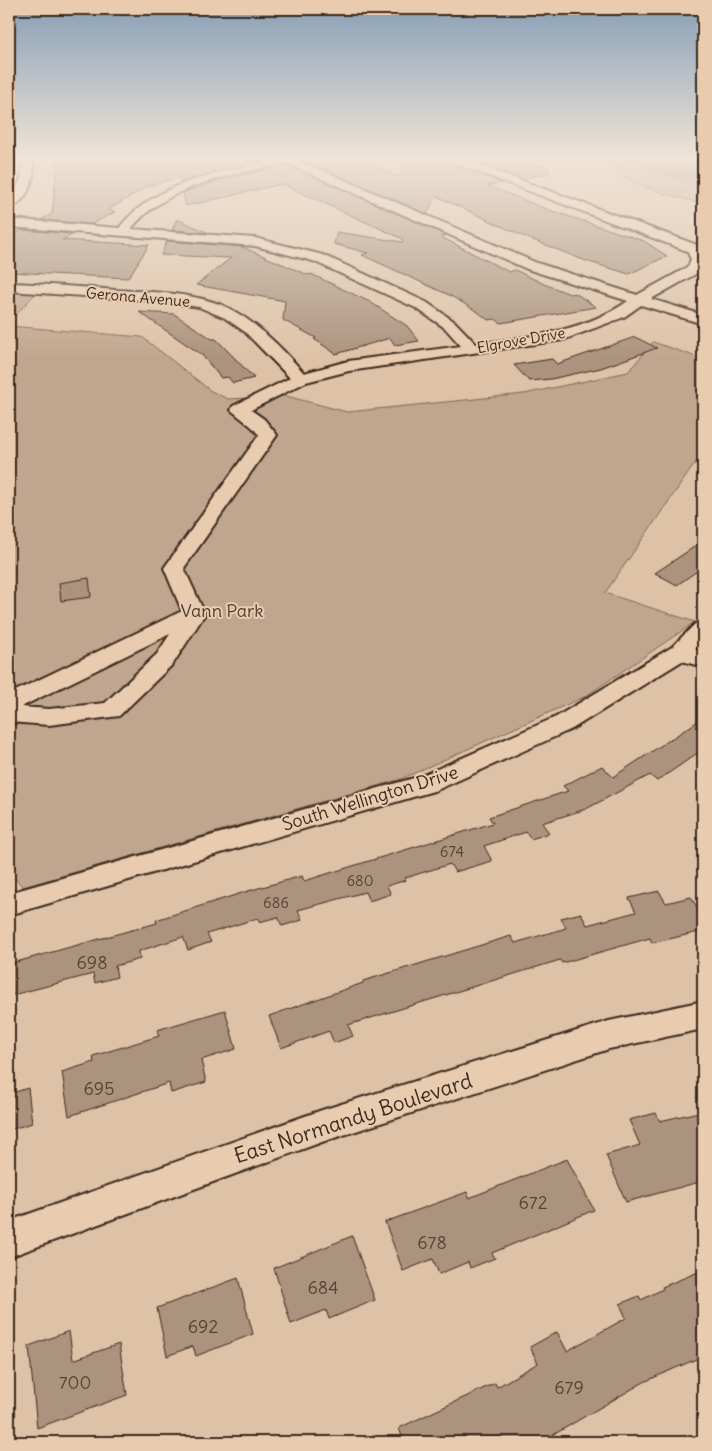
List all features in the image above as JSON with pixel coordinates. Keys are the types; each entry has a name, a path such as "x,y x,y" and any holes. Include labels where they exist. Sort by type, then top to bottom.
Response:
{"street":[{"path":"33,225 255,242 318,258 421,305 450,325 472,349"},
{"path":"123,231 128,225"},
{"path":"439,225 532,266 703,320"},
{"name":"Elgrove Drive","path":"194,614 174,568 268,435 258,423 239,410 300,379 348,366 558,337 619,314 640,299 694,269 698,259 692,248 630,225"},
{"name":"Gerona Avenue","path":"9,286 163,297 200,303 229,315 260,336 278,352 300,379"},
{"path":"9,703 194,614"},
{"path":"9,714 48,717 111,710 165,659 194,614"},
{"name":"South Wellington Drive","path":"9,904 428,783 564,723 692,656 703,629"},
{"name":"East Normandy Boulevard","path":"9,1239 322,1126 609,1035 703,1015"}],"green space":[{"path":"9,290 36,293 9,322"},
{"name":"Vann Park","path":"9,326 142,337 211,391 228,399 286,396 347,412 524,394 628,372 653,342 703,359 703,452 605,593 695,622 586,696 401,779 23,887 9,873"}],"building":[{"path":"174,225 190,225 209,233 172,230"},
{"path":"372,225 422,225 446,235 441,237 509,272 515,270 570,294 575,293 596,307 501,323 495,319 488,320 451,296 362,255 368,253 334,244 337,232 402,242 403,239"},
{"path":"498,225 594,225 644,241 667,256 629,274 586,261"},
{"path":"22,230 74,234 62,240 149,245 128,278 9,272 9,237"},
{"path":"167,241 242,247 308,275 311,274 370,302 407,326 419,341 395,345 390,338 336,354 314,339 316,338 283,320 285,301 196,285 231,258 161,255"},
{"path":"139,312 174,314 212,339 216,339 254,378 233,383 228,377 221,378 202,355"},
{"path":"635,337 657,348 601,368 551,379 529,381 514,365 552,359 557,364"},
{"path":"703,541 703,567 677,585 655,573"},
{"path":"89,578 91,597 61,601 59,583"},
{"path":"703,718 703,749 657,781 650,775 586,809 542,823 549,833 531,839 526,832 484,846 492,861 455,872 450,864 405,878 406,880 387,886 391,894 369,901 365,892 298,910 302,920 282,926 278,917 259,922 258,918 207,934 211,942 188,950 183,937 139,951 140,959 115,966 117,977 95,983 93,974 9,996 9,964 157,923 156,920 248,891 302,876 304,881 493,823 489,817 568,791 563,786 602,766 613,777"},
{"path":"659,891 666,903 691,897 703,918 703,931 652,943 650,938 562,963 560,960 348,1025 353,1036 334,1043 329,1031 281,1048 269,1016 363,983 363,981 511,936 515,943 566,928 561,918 581,913 587,925 636,912 629,898"},
{"path":"225,1010 236,1049 201,1060 206,1082 171,1093 169,1083 69,1116 62,1072 94,1062 93,1056 159,1036 157,1030"},
{"path":"28,1088 32,1123 9,1130 9,1094"},
{"path":"703,1111 703,1181 626,1202 606,1155 640,1145 629,1120 656,1113 660,1121"},
{"path":"567,1159 594,1210 492,1253 495,1258 470,1268 468,1262 439,1274 433,1259 403,1271 385,1222 467,1192 469,1198"},
{"path":"352,1236 375,1300 329,1319 326,1310 291,1324 274,1268"},
{"path":"703,1270 703,1356 644,1382 541,1442 404,1442 399,1428 495,1383 497,1387 538,1363 530,1347 557,1332 567,1351 626,1318 620,1304 639,1296 641,1300 663,1289 662,1287"},
{"path":"238,1278 253,1334 196,1356 193,1346 167,1356 157,1308"},
{"path":"69,1331 73,1360 119,1344 127,1395 37,1428 29,1346"}]}
